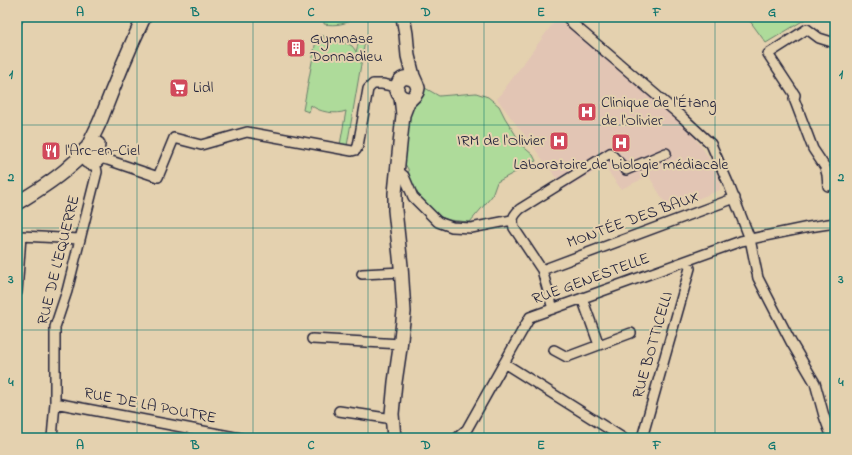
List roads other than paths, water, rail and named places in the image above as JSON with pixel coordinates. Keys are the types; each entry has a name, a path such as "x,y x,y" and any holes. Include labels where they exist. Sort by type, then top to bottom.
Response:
{"street":[{"path":"89,157 93,134 100,121 112,89 144,17"},
{"path":"17,203 89,157 108,160 158,177 174,138 201,145 246,132 352,151 356,150 368,89 373,84 382,84 417,92 418,84 413,76 408,56 403,17"},
{"path":"567,17 573,24 683,118 711,144 730,185 750,239 758,278 791,342 815,383 832,438"},
{"path":"828,186 825,167 813,150 794,99 794,95 768,54 807,29 819,38 835,44"},
{"path":"394,438 392,419 404,312 402,272 394,210 403,115 408,102 403,90 408,56"},
{"path":"553,309 542,270 514,228 512,220 514,215 520,209 610,153 626,170 666,153"},
{"name":"RUE DE L'EQUERRE","path":"52,438 55,403 55,327 67,291 97,172 89,157"},
{"path":"397,170 404,176 413,197 438,222 452,227 471,228 512,220"},
{"name":"MONTÉE DES BAUX","path":"542,270 734,198"},
{"name":"RUE GENESTELLE","path":"457,438 467,429 530,317 740,241 835,223"},
{"path":"17,292 21,236 80,239"},
{"name":"RUE BOTTICELLI","path":"642,438 690,268 687,261"},
{"path":"362,274 402,272"},
{"path":"582,298 599,344"},
{"path":"554,350 567,357 631,333"},
{"path":"312,339 401,344"},
{"path":"504,363 623,438"},
{"name":"RUE DE LA POUTRE","path":"55,403 199,434 240,438"},
{"path":"339,411 392,419"}],"place":[{"name":"Gymnase Donnadieu","path":"296,48"},
{"name":"Lidl","path":"179,88"},
{"name":"Clinique de l'Étang de l'Olivier","path":"587,112"},
{"name":"IRM de l'Olivier","path":"559,141"},
{"name":"Laboratoire de biologie médiacale","path":"621,143"},
{"name":"l'Arc-en-Ciel","path":"51,151"}]}
